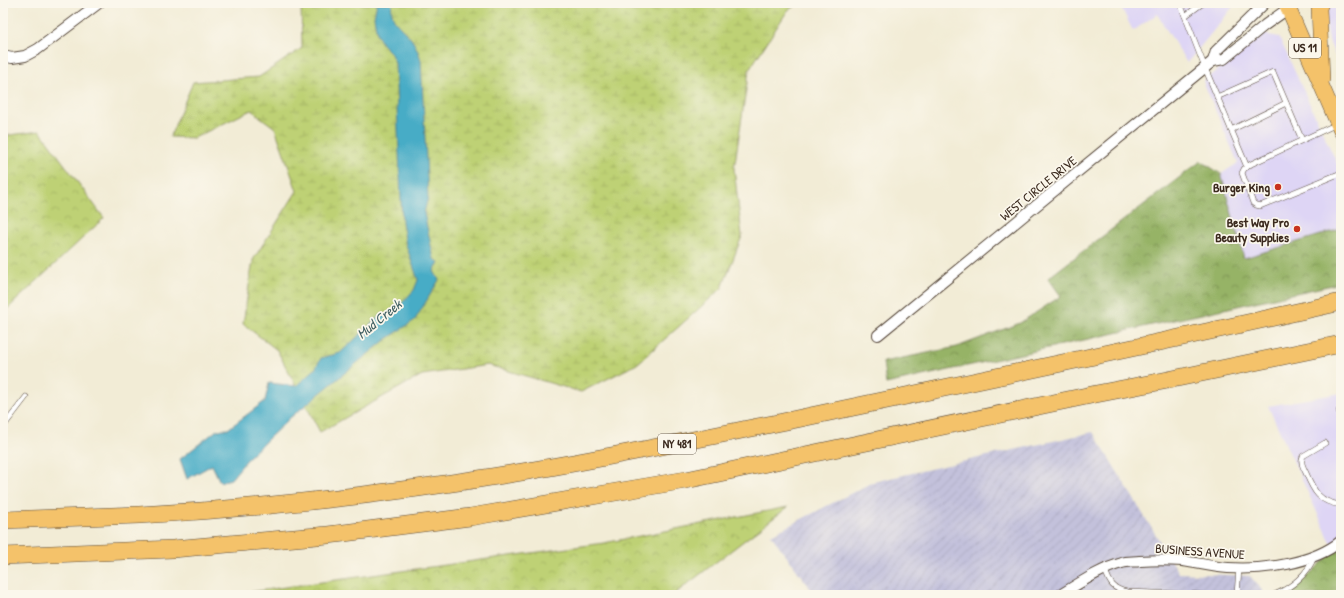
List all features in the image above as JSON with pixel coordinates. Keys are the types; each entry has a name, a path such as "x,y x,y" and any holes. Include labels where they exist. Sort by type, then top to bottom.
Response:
{"highway":[{"name":"NY 481","path":"3,520 140,515 248,507 362,495 472,480 692,441 1128,350 1341,302"},
{"path":"3,556 173,549 328,535 470,517 686,480 1341,344"}],"main road":[{"path":"1321,3 1319,8 1322,88"},
{"name":"US 11","path":"1290,5 1322,88 1340,126"}],"street":[{"path":"3,56 12,58 25,56 38,49 99,3"},
{"name":"WEST CIRCLE DRIVE","path":"1213,61 1216,51 1265,3"},
{"name":"WEST CIRCLE DRIVE","path":"878,335 1213,61 1224,59 1290,5"},
{"name":"BUSINESS AVENUE","path":"1060,595 1089,578 1122,562 1156,560 1182,561 1228,568 1259,568 1292,563 1314,557 1341,541"}],"lane":[{"path":"1180,3 1205,68 1247,167"},
{"path":"1185,16 1203,3"},
{"path":"1217,97 1273,72 1302,140"},
{"path":"1231,130 1286,103"},
{"path":"1340,126 1302,140 1251,164 1242,173 1253,203 1260,206 1341,173"},
{"path":"3,427 26,397"},
{"path":"1326,443 1303,456 1301,459 1302,465 1313,490 1328,502 1341,505"},
{"path":"1274,595 1300,578 1311,565 1314,557"},
{"path":"1237,595 1239,568"},
{"path":"1105,570 1114,587 1123,591 1206,595"}],"shaded area":[{"path":"1119,3 1236,3 1187,63 1157,14 1133,31"},
{"path":"1330,3 1341,3 1341,69 1329,41 1325,16"},
{"path":"1264,34 1279,37 1341,172 1341,229 1244,258 1221,174 1238,163 1203,81"},
{"path":"1341,393 1341,541 1333,547 1268,406"},
{"path":"1093,432 1179,573 1250,576 1266,595 815,595 771,535 873,482"}],"green space":[{"path":"301,3 800,3 788,10 749,70 734,169 742,236 722,288 637,364 581,392 488,365 422,375 320,432 277,350 243,324 253,260 297,191 275,128 251,110 194,138 170,137 193,82 259,77 302,48"},
{"path":"40,131 104,218 3,313 3,136"},
{"path":"1201,161 1221,174 1244,258 1341,229 1341,283 886,384 883,362 957,347 1020,323 1061,296 1048,278"},
{"path":"788,507 673,595 228,595 604,543"},
{"path":"1341,544 1341,595 1288,595"}],"water":[{"name":"Mud Creek","path":"377,3 392,3 392,15 394,20 412,40 421,60 428,197 424,213 434,259 439,262 434,271 439,280 415,320 384,341 291,417 250,456 231,479 220,482 212,465 187,479 180,459 217,430 228,429 265,401 269,383 296,386 315,369 321,358 340,353 381,315 389,317 414,290 418,280 406,245 402,222 395,63 390,52 382,44 377,34 374,17"}],"place":[{"name":"Burger King","path":"1278,187"},
{"name":"Best Way Pro Beauty Supplies","path":"1297,229"}]}
